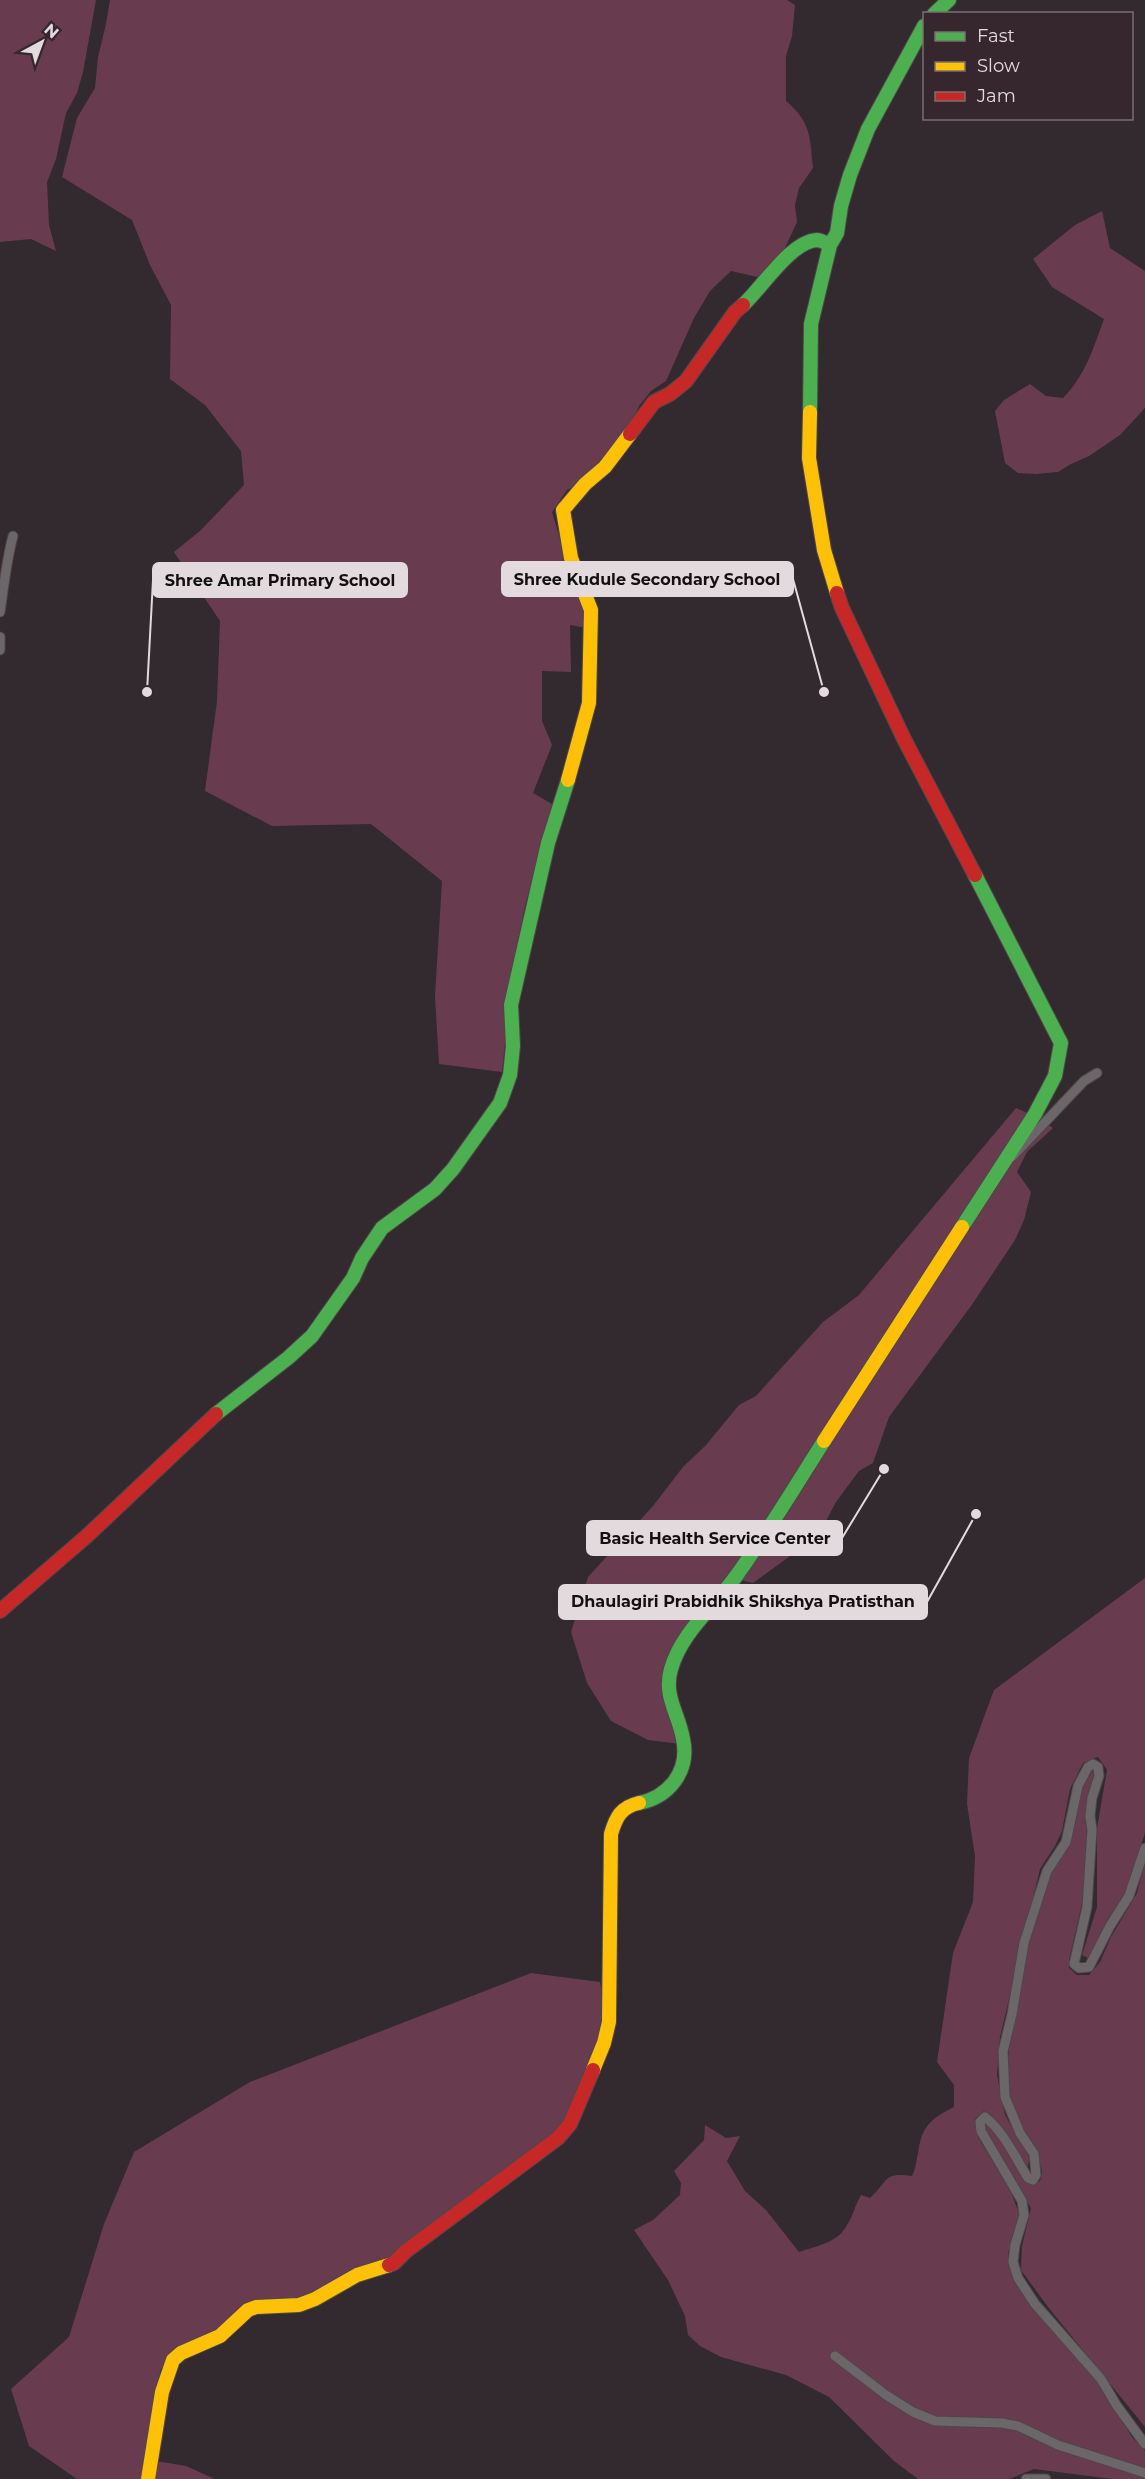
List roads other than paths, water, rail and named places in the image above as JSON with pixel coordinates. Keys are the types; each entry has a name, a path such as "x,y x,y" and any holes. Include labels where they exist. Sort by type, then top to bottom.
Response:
{"street":[{"path":"936,12 949,0"},
{"path":"148,2479 168,2369 181,2353 220,2336 248,2310 256,2307 299,2305 315,2299 357,2275 394,2263 406,2251 497,2185 531,2157 548,2147 570,2124 604,2043 609,2022 611,1834 614,1824 617,1815 626,1807 655,1800 671,1788 685,1756 684,1740 671,1704 668,1688 676,1654 700,1618 739,1573 900,1321 969,1221 1035,1114 1054,1076 1060,1057 1061,1043 903,739 842,608 824,550 809,458 811,324 830,245 837,233 841,206 850,175 868,129 923,28"},
{"path":"0,1611 88,1535 222,1409 288,1358 312,1336 353,1278 362,1258 382,1228 435,1189 453,1169 500,1103 510,1075 513,1046 511,1005 526,944 529,921 548,843 579,746 589,703 591,610 570,558 563,510 585,484 605,467 654,402 670,394 686,381 735,312 752,297 786,258 803,244 818,240 830,245"},
{"path":"0,612 4,572 11,552 13,536"},
{"path":"0,637 0,650"},
{"path":"1000,1169 1084,1081 1097,1073"},
{"path":"1145,1848 1129,1896 1089,1966 1079,1968 1074,1964 1087,1907 1092,1798 1100,1776 1098,1767 1093,1764 1088,1767 1073,1800 1066,1842 1047,1871 1024,1943 1003,2051 1005,2097 1020,2133 1034,2154 1036,2175 1034,2180 1029,2178 1011,2147 993,2123 985,2117 980,2122 981,2131 1022,2201 1023,2215 1013,2262 1018,2278 1035,2304 1101,2379 1116,2406 1145,2444"},
{"path":"835,2356 886,2395 913,2412 935,2421 1002,2423 1018,2426 1058,2445 1145,2473"},
{"path":"1026,2479 1046,2479"}],"place":[{"name":"Shree Amar Primary School","path":"147,692"},
{"name":"Shree Kudule Secondary School","path":"824,692"},
{"name":"Basic Health Service Center","path":"884,1469"},
{"name":"Dhaulagiri Prabidhik Shikshya Pratisthan","path":"976,1514"}]}
